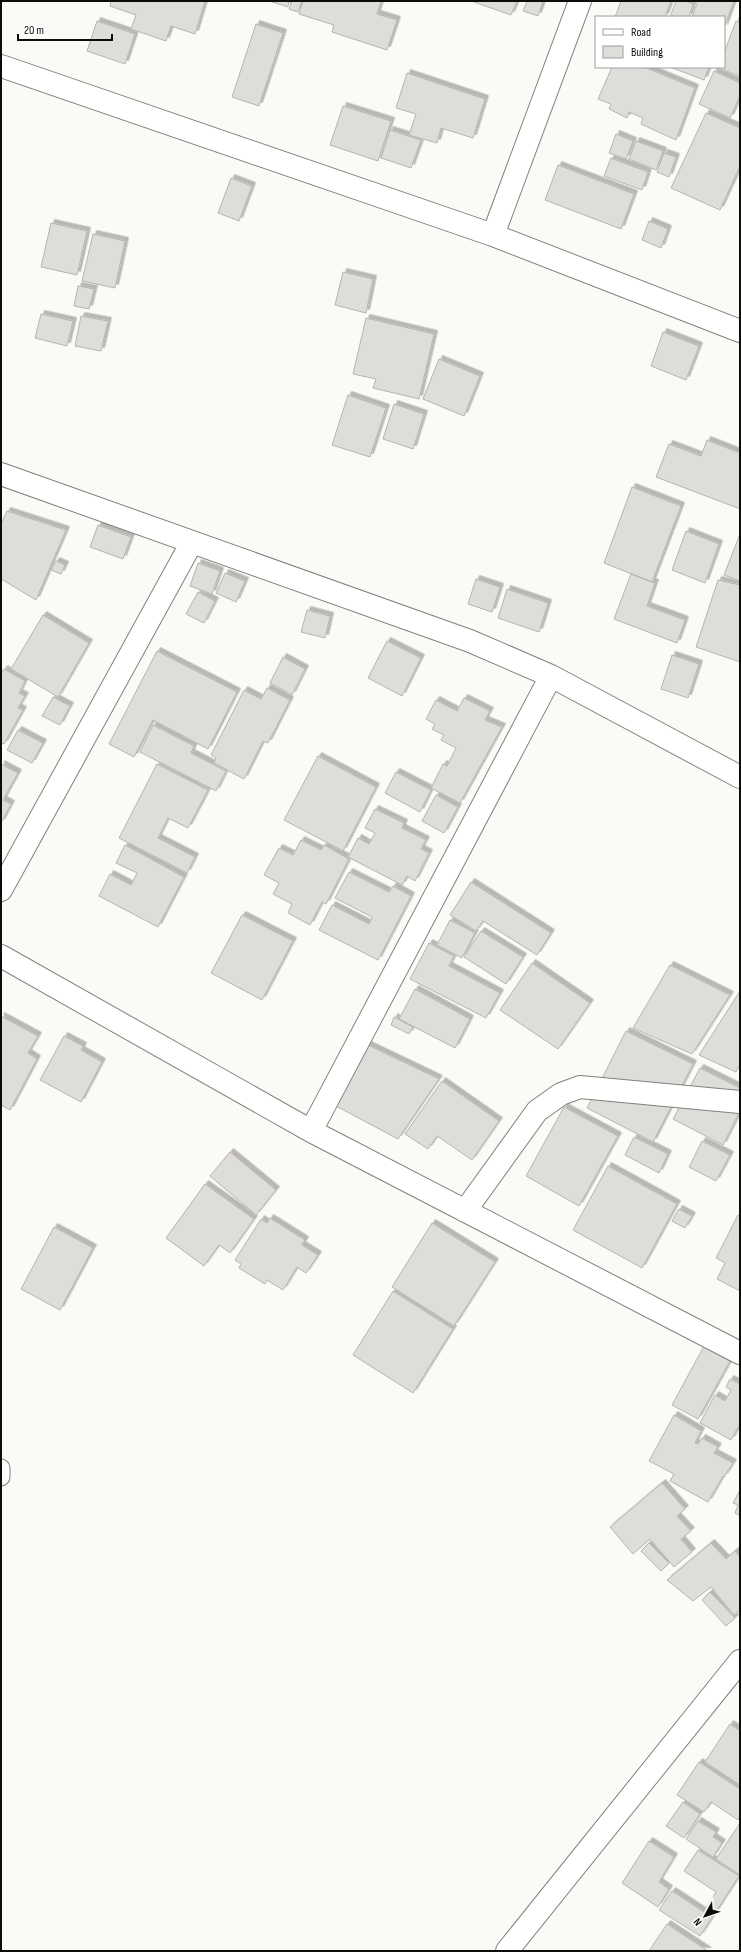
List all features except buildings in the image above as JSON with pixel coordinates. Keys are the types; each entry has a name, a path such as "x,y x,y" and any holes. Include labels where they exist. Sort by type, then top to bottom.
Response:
{"street":[{"path":"493,235 580,1"},
{"path":"1,66 493,235 740,331"},
{"path":"4,481 192,542 470,641 551,676 740,777"},
{"path":"1,890 192,542"},
{"path":"311,1131 551,676"},
{"path":"1,956 311,1131 740,1353"},
{"path":"466,1211 537,1110 561,1094 580,1087 740,1102"},
{"path":"507,1951 740,1661"}],"lane":[{"path":"1,1468 1,1477"}]}
